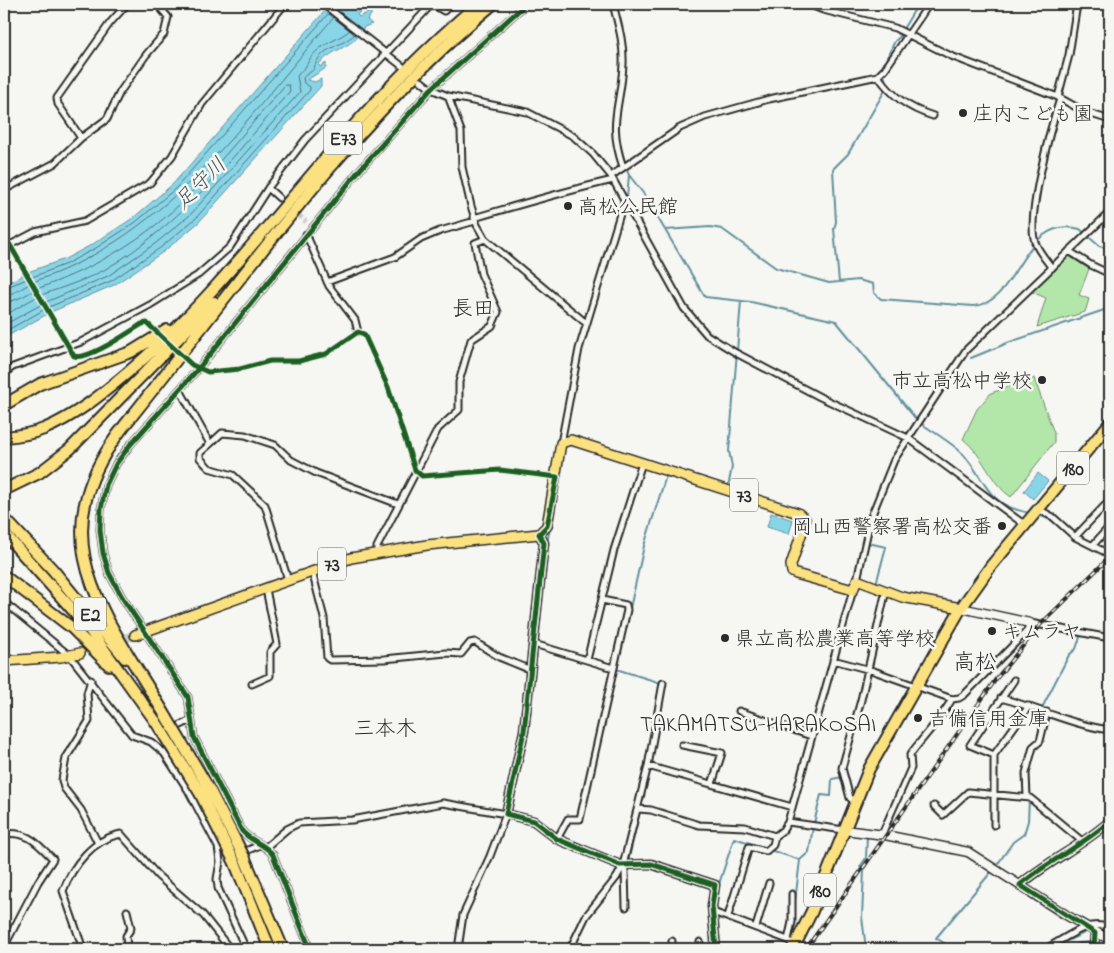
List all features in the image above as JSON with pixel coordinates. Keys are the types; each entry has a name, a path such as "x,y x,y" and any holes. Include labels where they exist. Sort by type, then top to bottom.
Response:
{"highway":[{"name":"E73","path":"220,283 366,112 422,54 478,4"},
{"name":"E73","path":"259,253 342,153 384,106 428,62 493,4"},
{"path":"4,490 29,480 50,466 90,429 259,253"},
{"path":"167,718 102,608 90,582 81,540 85,500 98,465 114,439 259,253"},
{"path":"4,405 40,384 106,362 142,346 177,323 220,283"},
{"path":"4,437 42,429 66,418 93,401 159,346 220,283"},
{"name":"180","path":"792,945 812,911 854,801 869,769 961,608 1024,525 1110,423"},
{"name":"E2","path":"4,518 94,619 167,718 208,787 240,861 283,949"},
{"name":"E2","path":"4,533 87,626 183,765 240,861 270,949"},
{"path":"4,576 82,636 125,684 155,723"}],"main road":[{"name":"73","path":"564,441 642,463 798,513 805,519 806,523 791,565 792,572 853,590"},
{"path":"564,441 547,526 539,534 544,543 536,644 521,751 508,814 534,821 557,839 625,867 656,865 714,884 716,886 713,912 716,949"},
{"name":"73","path":"135,635 350,558 426,545 539,534"},
{"path":"853,590 856,580 902,597 1030,622"},
{"path":"4,661 75,654"},
{"path":"1020,885 1050,862 1083,842 1110,822"},
{"path":"844,830 882,834 968,852 1085,927 1095,943 1110,940"}],"street":[{"path":"81,138 58,104 57,98 110,23 127,4"},
{"path":"4,190 50,166 81,138 107,119 120,92 146,55 164,34 168,17 156,4"},
{"path":"7,247 41,230 85,221 150,183 172,156 202,104 285,4"},
{"path":"323,4 402,66"},
{"path":"4,373 13,367 81,342 183,286 235,241 268,188 305,140 382,51 426,12 432,4 444,11 451,4"},
{"path":"310,949 273,855 263,846 249,839 240,827 194,737 188,697 122,597 105,563 101,542 101,509 106,486 116,464 130,445 180,390 306,234 431,88 526,4"},
{"path":"613,4 623,49 622,74 614,126 616,144 624,166"},
{"path":"808,4 884,24 958,59 1085,112 1110,120"},
{"path":"929,4 903,32 881,73 886,87 910,107 933,116"},
{"path":"1052,268 1035,243 1034,212 1069,55 1077,4"},
{"path":"327,282 396,256 421,240 440,231 533,202 546,196 612,178 624,166 680,128 705,117 881,73"},
{"path":"421,81 448,96 516,109 557,126 582,143 612,178 691,318 707,335 736,354 846,410 908,438 1024,525"},
{"path":"448,96 461,131 463,173 475,220 486,239 586,323"},
{"path":"268,188 279,198"},
{"path":"564,441 579,349 624,201"},
{"path":"856,580 871,517 894,460 966,350 1110,212"},
{"path":"306,222 312,227"},
{"path":"306,234 327,282 355,320 358,332"},
{"path":"377,553 376,547 438,428 459,410 459,382 471,340 492,326 496,320 497,309 481,274 475,243 486,239"},
{"path":"1069,251 1110,274"},
{"path":"180,390 210,444"},
{"path":"288,580 265,505 233,475 209,468 200,458 200,453 222,433 245,435 275,445 291,460 316,473 398,504"},
{"path":"587,660 614,550 642,463"},
{"path":"1074,535 1110,500"},
{"path":"1036,512 1053,517 1074,535 1105,552"},
{"path":"1093,545 1110,526"},
{"path":"312,571 326,632 327,658 330,660 374,660 446,653 461,654 470,643 475,642 499,657 531,670"},
{"path":"252,684 270,676 271,649 276,644 266,589"},
{"path":"728,916 749,847 761,851 768,850 775,836 783,830 788,822 853,590"},
{"path":"854,801 850,798 842,768 868,670 886,590"},
{"path":"557,839 568,819 580,820 626,605 602,600"},
{"path":"4,602 75,654 91,680 132,735 147,740 164,753 188,790 218,847 220,862 217,879 218,888 246,949"},
{"path":"833,660 952,698 959,698 1027,631 1030,622 1110,638"},
{"path":"536,644 613,668"},
{"path":"91,680 87,693 89,721 68,754 62,780 64,788 81,810 98,843"},
{"path":"994,756 970,744 1014,680"},
{"path":"626,907 625,867 640,810 663,684"},
{"path":"882,834 911,768 910,755 952,698"},
{"path":"1001,698 1066,720 1110,730"},
{"path":"994,825 994,756 1029,706"},
{"path":"739,711 811,736"},
{"path":"1028,797 1026,773 1032,747 1040,741 1044,711"},
{"path":"147,740 191,720"},
{"path":"682,745 722,753 712,784"},
{"path":"649,766 792,807"},
{"path":"934,806 943,815 968,792 1028,797 1083,842"},
{"path":"220,862 263,846 292,826 307,822 352,820 443,803 508,814 462,916 458,949"},
{"path":"640,810 699,826 745,827 775,836"},
{"path":"788,822 844,830"},
{"path":"4,834 22,834 38,844 53,859 38,882 4,947"},
{"path":"83,949 63,891 78,863 98,843 121,834 158,876 203,914 230,949"},
{"path":"570,949 586,916 625,867"},
{"path":"756,927 769,883"},
{"path":"713,912 756,927 792,945 792,894"},
{"path":"127,911 131,928 126,936 127,949"},
{"path":"1045,949 1085,927 1098,925 1110,928"},
{"path":"672,941 672,949"},
{"path":"700,942 700,949"}],"green space":[{"path":"1069,256 1089,269 1079,295 1089,299 1085,312 1037,327 1046,298 1032,292"},
{"path":"1034,378 1054,433 1054,442 1011,497 997,484 970,445 963,439 977,409 991,393"}],"water":[{"name":"足守川","path":"331,4 373,4 357,14 359,17 371,11 371,15 367,20 372,24 364,27 355,40 325,58 319,64 320,67 326,63 326,68 307,80 315,82 321,79 321,86 198,223 163,252 114,285 51,312 4,338 4,284 22,276 22,274 65,259 93,244 133,218 173,184"},
{"path":"1038,473 1048,481 1033,499 1024,491"},
{"path":"771,513 793,520 789,534 767,527"}],"waterway":[{"path":"815,4 815,10 820,11"},
{"path":"903,29 918,4"},
{"path":"621,28 625,48"},
{"path":"839,282 834,229 836,222 833,169 848,154 884,92 886,82 882,68 895,41 903,34"},
{"path":"959,62 1051,97"},
{"path":"626,168 629,175 627,197"},
{"path":"629,175 643,193 705,297 751,302 836,321 916,419"},
{"path":"592,313 624,210"},
{"path":"665,230 710,227 722,229 776,268 829,283 858,280 873,284 874,293 881,299 973,306 988,302 1001,291 1032,246 1045,234 1060,228 1080,229 1099,246 1110,249"},
{"path":"728,487 732,467 729,451 741,301"},
{"path":"971,358 1010,342 1110,308"},
{"path":"919,422 963,454 996,498 1015,509 1030,513"},
{"path":"556,497 565,445"},
{"path":"624,635 644,546 666,476 698,485"},
{"path":"870,534 883,493"},
{"path":"1039,515 1055,522 1071,537 1105,502"},
{"path":"547,543 550,528"},
{"path":"868,543 886,547 876,584"},
{"path":"1101,553 1109,560 1110,572"},
{"path":"1038,737 1043,706 1069,655 1076,649 1081,634"},
{"path":"867,661 871,645"},
{"path":"616,669 661,683"},
{"path":"512,803 526,739"},
{"path":"628,862 649,772"},
{"path":"814,823 821,795 831,796 832,779 843,777"},
{"path":"997,865 1013,842 1024,834 1028,821 1029,799"},
{"path":"495,850 508,817"},
{"path":"794,910 800,860 809,852 813,827"},
{"path":"860,867 866,858 867,836"},
{"path":"719,884 734,838 766,848"},
{"path":"770,850 800,860"},
{"path":"864,871 862,917 866,949"},
{"path":"954,949 936,938 992,871"},
{"path":"792,938 793,927"},
{"path":"1098,929 1110,932"},
{"path":"1050,949 1086,932"},
{"path":"1069,949 1080,943 1092,942"},
{"path":"1096,944 1110,949"}],"tunnel":[{"path":"293,210 306,222"},
{"path":"113,642 135,635"}],"railway":[{"path":"806,949 996,679 1041,624 1110,557"}],"cycle path":[{"path":"310,949 273,855 242,831 194,737 188,697 122,597 109,573 103,553 100,530 101,509 106,485 116,464 130,445 198,369 357,173 431,89 526,4"},
{"path":"4,249 10,245 74,356 89,354 98,350 142,324 147,323 192,365 208,372 240,369 270,361 299,361 326,354 358,332 364,334 388,387 415,470 422,476 500,470 557,477 547,526 539,534 544,543 524,731 506,814 534,821 557,839 620,865 651,864 715,885 712,906 716,949"},
{"path":"1077,949 1094,947 1095,933 1020,885 1110,821"}],"place":[{"name":"庄内こども園","path":"963,113"},
{"name":"高松公民館","path":"568,206"},
{"name":"市立高松中学校","path":"1042,380"},
{"name":"岡山西警察署高松交番","path":"1002,526"},
{"name":"キムラヤ","path":"992,631"},
{"name":"県立高松農業高等学校","path":"725,638"},
{"name":"吉備信用金庫","path":"918,718"}],"district":[{"name":"長田","path":"473,308"},
{"name":"高松","path":"975,661"},
{"name":"TAKAMATSU-HARAKOSAI","path":"758,723"},
{"name":"三本木","path":"385,728"}]}
